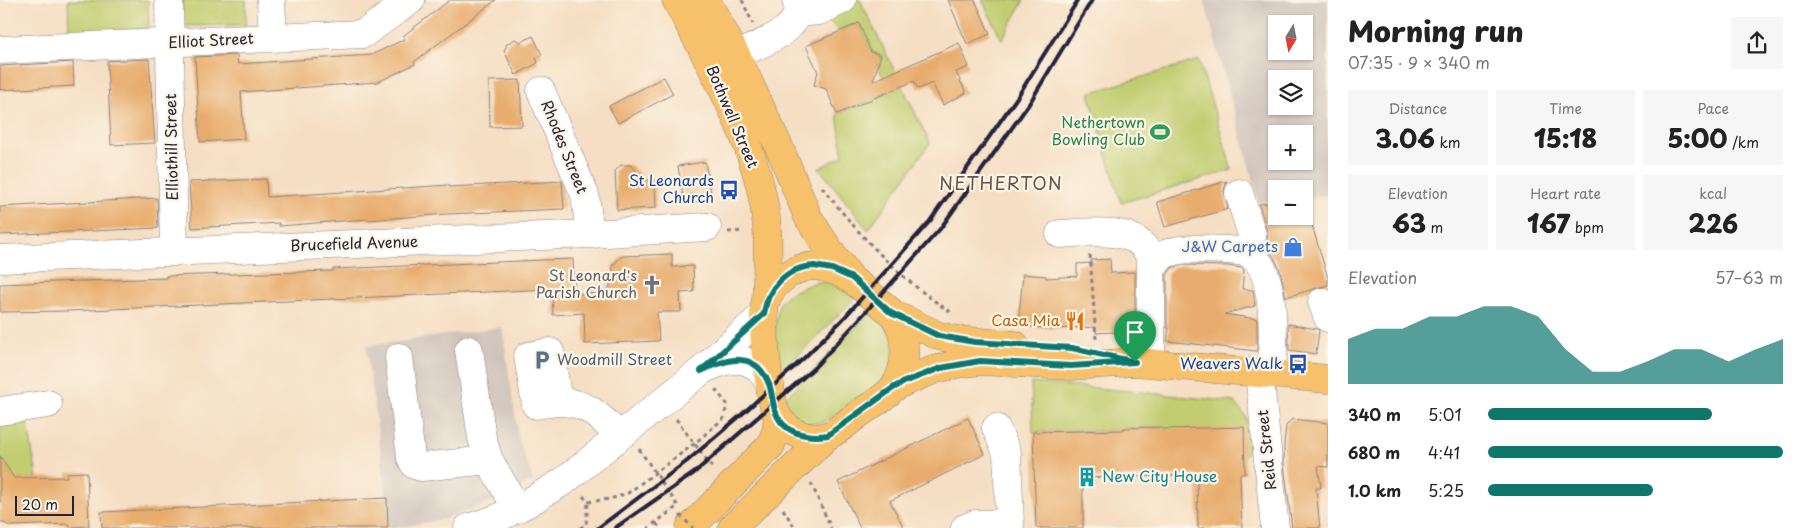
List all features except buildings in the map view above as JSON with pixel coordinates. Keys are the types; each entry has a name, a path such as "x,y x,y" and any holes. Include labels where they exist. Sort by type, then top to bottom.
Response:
{"main road":[{"name":"Bothwell Street","path":"676,0 716,76 753,160 768,229 765,308"},
{"name":"Bothwell Street","path":"706,0 736,55 780,149 808,217 828,248 852,278"},
{"path":"828,435 816,437 801,435 784,426 778,417 765,356 765,308 776,285 782,280 798,269 806,267 832,269 852,278 891,313 897,322 902,336 904,352 900,376 893,388"},
{"path":"891,313 939,336 957,340 1072,348 1143,362 1266,372 1327,374"},
{"path":"732,528 828,435 893,388 933,370 970,362 988,361 1071,366 1143,362"},
{"path":"685,519 771,445 778,417"}],"street":[{"name":"Elliothill Street","path":"169,0 174,252"},
{"path":"272,0 273,38"},
{"name":"Elliot Street","path":"0,50 363,34 411,0"},
{"path":"736,55 787,29 794,22 797,7 819,10 842,0"},
{"name":"Rhodes Street","path":"541,91 585,195 590,234"},
{"path":"1239,193 1252,235 1250,254"},
{"name":"Brucefield Avenue","path":"0,259 590,234 707,227"},
{"path":"1060,234 1111,233 1132,237 1142,245 1151,258 1143,362"},
{"path":"1151,270 1162,256 1192,248 1250,254 1264,274 1273,315 1266,372"},
{"path":"706,377 765,308"},
{"path":"469,350 482,438 489,460 516,509"},
{"path":"399,357 411,458 415,465 421,467 489,460"},
{"path":"468,528 496,520 516,509 564,481 627,440 706,377 721,362 740,359 754,365 766,377 770,385"},
{"name":"Reid Street","path":"1266,372 1275,528"},
{"path":"558,402 570,401 585,406 627,440"},
{"path":"0,406 48,404"},
{"path":"965,528 975,524 1010,524 1007,454 996,428"}],"path":[{"path":"742,0 756,29"},
{"path":"1088,233 1096,340"},
{"path":"588,502 610,499 628,493 694,444 724,418 727,404 706,377"},
{"path":"671,414 717,474"},
{"path":"627,440 656,472 685,519"},
{"path":"808,477 830,528"},
{"path":"577,490 588,502 586,525 580,528"},
{"path":"685,501 685,519"},
{"path":"780,503 794,528"},
{"path":"648,528 656,522 685,519"},
{"path":"656,522 658,526 656,528"}],"shaded area":[{"path":"1204,0 1328,0 1328,195 1313,197 1313,180 1268,180 1268,201 1259,202"},
{"path":"502,327 519,441 533,481 476,508 444,519 388,528 387,498 366,346"}],"green space":[{"path":"68,0 148,0 149,29 69,32"},
{"path":"182,0 246,0 246,25 183,26"},
{"path":"842,0 860,0 930,143 868,230 819,168 843,156 837,114 889,92 878,66 881,55 871,52 859,23 839,31 819,11"},
{"path":"982,0 1024,0 1002,40"},
{"name":"Nethertown Bowling Club","path":"1199,60 1232,170 1121,203 1089,93"},
{"path":"816,282 839,282 858,295 777,377 775,337 779,306 782,300 789,294"},
{"path":"874,309 878,312 894,345 887,378 843,411 823,422 808,424 793,419 783,400"},
{"path":"1031,383 1235,402 1246,417 1251,446 1244,456 1162,429 1161,427 1124,428 1124,430 1033,432"},
{"path":"26,414 37,478 21,490 0,456 0,418"}],"railway":[{"path":"598,528 686,462 740,416 804,358 844,318 930,221 1018,96 1078,0"},
{"path":"615,528 694,473 814,368 853,326 940,229 1029,104 1092,0"}],"place":[{"name":"Nethertown Bowling Club","path":"1160,132"},
{"name":"St Leonards Church","path":"729,190"},
{"name":"J&W Carpets","path":"1293,247"},
{"name":"St Leonard's Parish Church","path":"652,285"},
{"name":"Casa Mia","path":"1075,321"},
{"name":"Woodmill Street","path":"542,360"},
{"name":"Weavers Walk","path":"1298,364"},
{"name":"New City House","path":"1087,477"}],"district":[{"name":"NETHERTON","path":"1001,184"}],"route":[{"path":"814,266 832,269 852,278 891,313 939,336 975,342 1072,348 1097,352 1135,362 1071,366 988,361 957,364 904,382 828,435 816,437 801,435 784,426 775,411 770,385 766,377 754,365 740,359 731,359 701,371 764,314 766,301 776,285 798,269 814,266"}]}
